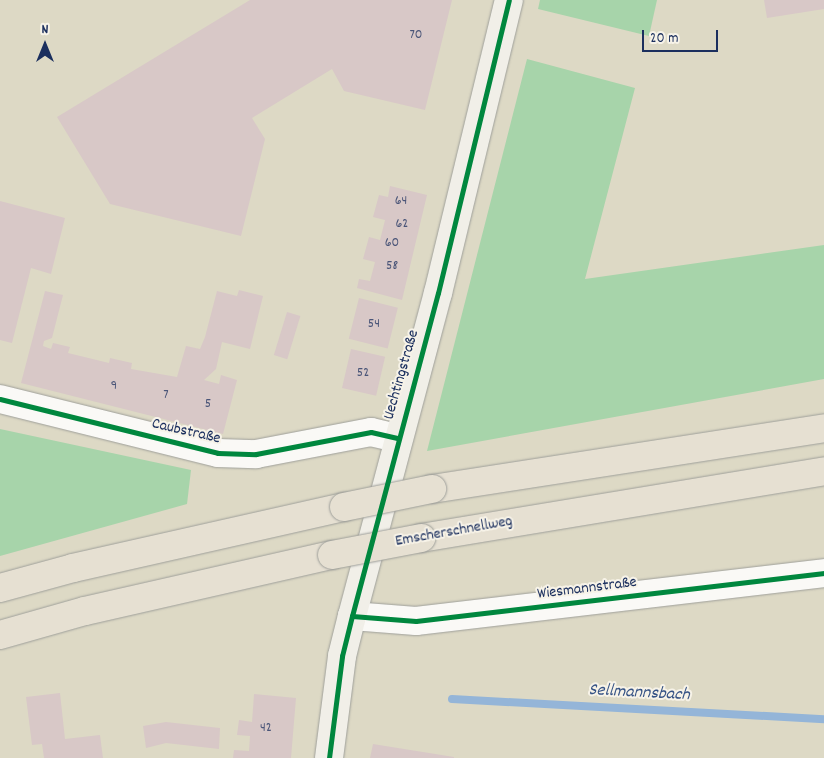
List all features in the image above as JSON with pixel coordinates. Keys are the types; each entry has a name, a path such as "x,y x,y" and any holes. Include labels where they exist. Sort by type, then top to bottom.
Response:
{"highway":[{"path":"0,588 73,568 432,489 824,428"},
{"name":"Emscherschnellweg","path":"0,635 85,611 332,555 421,538 824,471"}],"street":[{"name":"Uechtingstraße","path":"329,758 342,656 445,265 508,0"},
{"name":"Caubstraße","path":"0,399 218,453 256,454 371,432 398,438"},
{"name":"Wiesmannstraße","path":"352,616 416,621 824,573"}],"green space":[{"path":"540,0 657,0 649,36 538,9"},
{"path":"527,59 635,88 585,279 824,245 824,379 427,451"},
{"path":"0,429 191,470 187,504 0,556"}],"building":[{"path":"250,0 452,0 425,110 344,91 332,69 252,118 265,139 241,236 110,204 57,117"},
{"path":"764,0 824,0 824,9 767,18"},
{"path":"390,186 427,195 402,300 357,288 359,279 370,281 375,262 363,259 369,237 380,240 385,220 373,217 379,195 388,197"},
{"path":"0,201 65,218 51,274 31,268 12,343 0,340"},
{"path":"239,290 263,296 250,349 222,342 216,369 204,380 219,384 221,375 237,380 223,434 21,383 45,291 63,295 52,338 44,341 43,346 51,349 53,343 70,347 68,353 109,363 110,358 132,363 131,369 177,377 186,346 200,349 217,291 237,296"},
{"path":"359,298 398,308 388,348 349,339"},
{"path":"287,312 300,316 287,359 274,355"},
{"path":"351,349 385,357 376,396 342,388"},
{"path":"60,693 65,739 100,735 103,758 44,758 42,744 32,745 26,697"},
{"path":"254,694 296,698 291,758 233,758 234,750 249,751 250,736 237,735 239,720 252,722"},
{"path":"166,722 220,728 219,749 166,743 146,748 143,726"},
{"path":"373,744 454,757 454,758 370,758"}],"waterway":[{"name":"Sellmannsbach","path":"452,699 824,719"}],"cycle path":[{"path":"329,758 342,656 438,293 509,0"},
{"path":"0,399 218,453 256,454 371,432 398,438"},
{"path":"352,616 416,621 824,573"}]}
